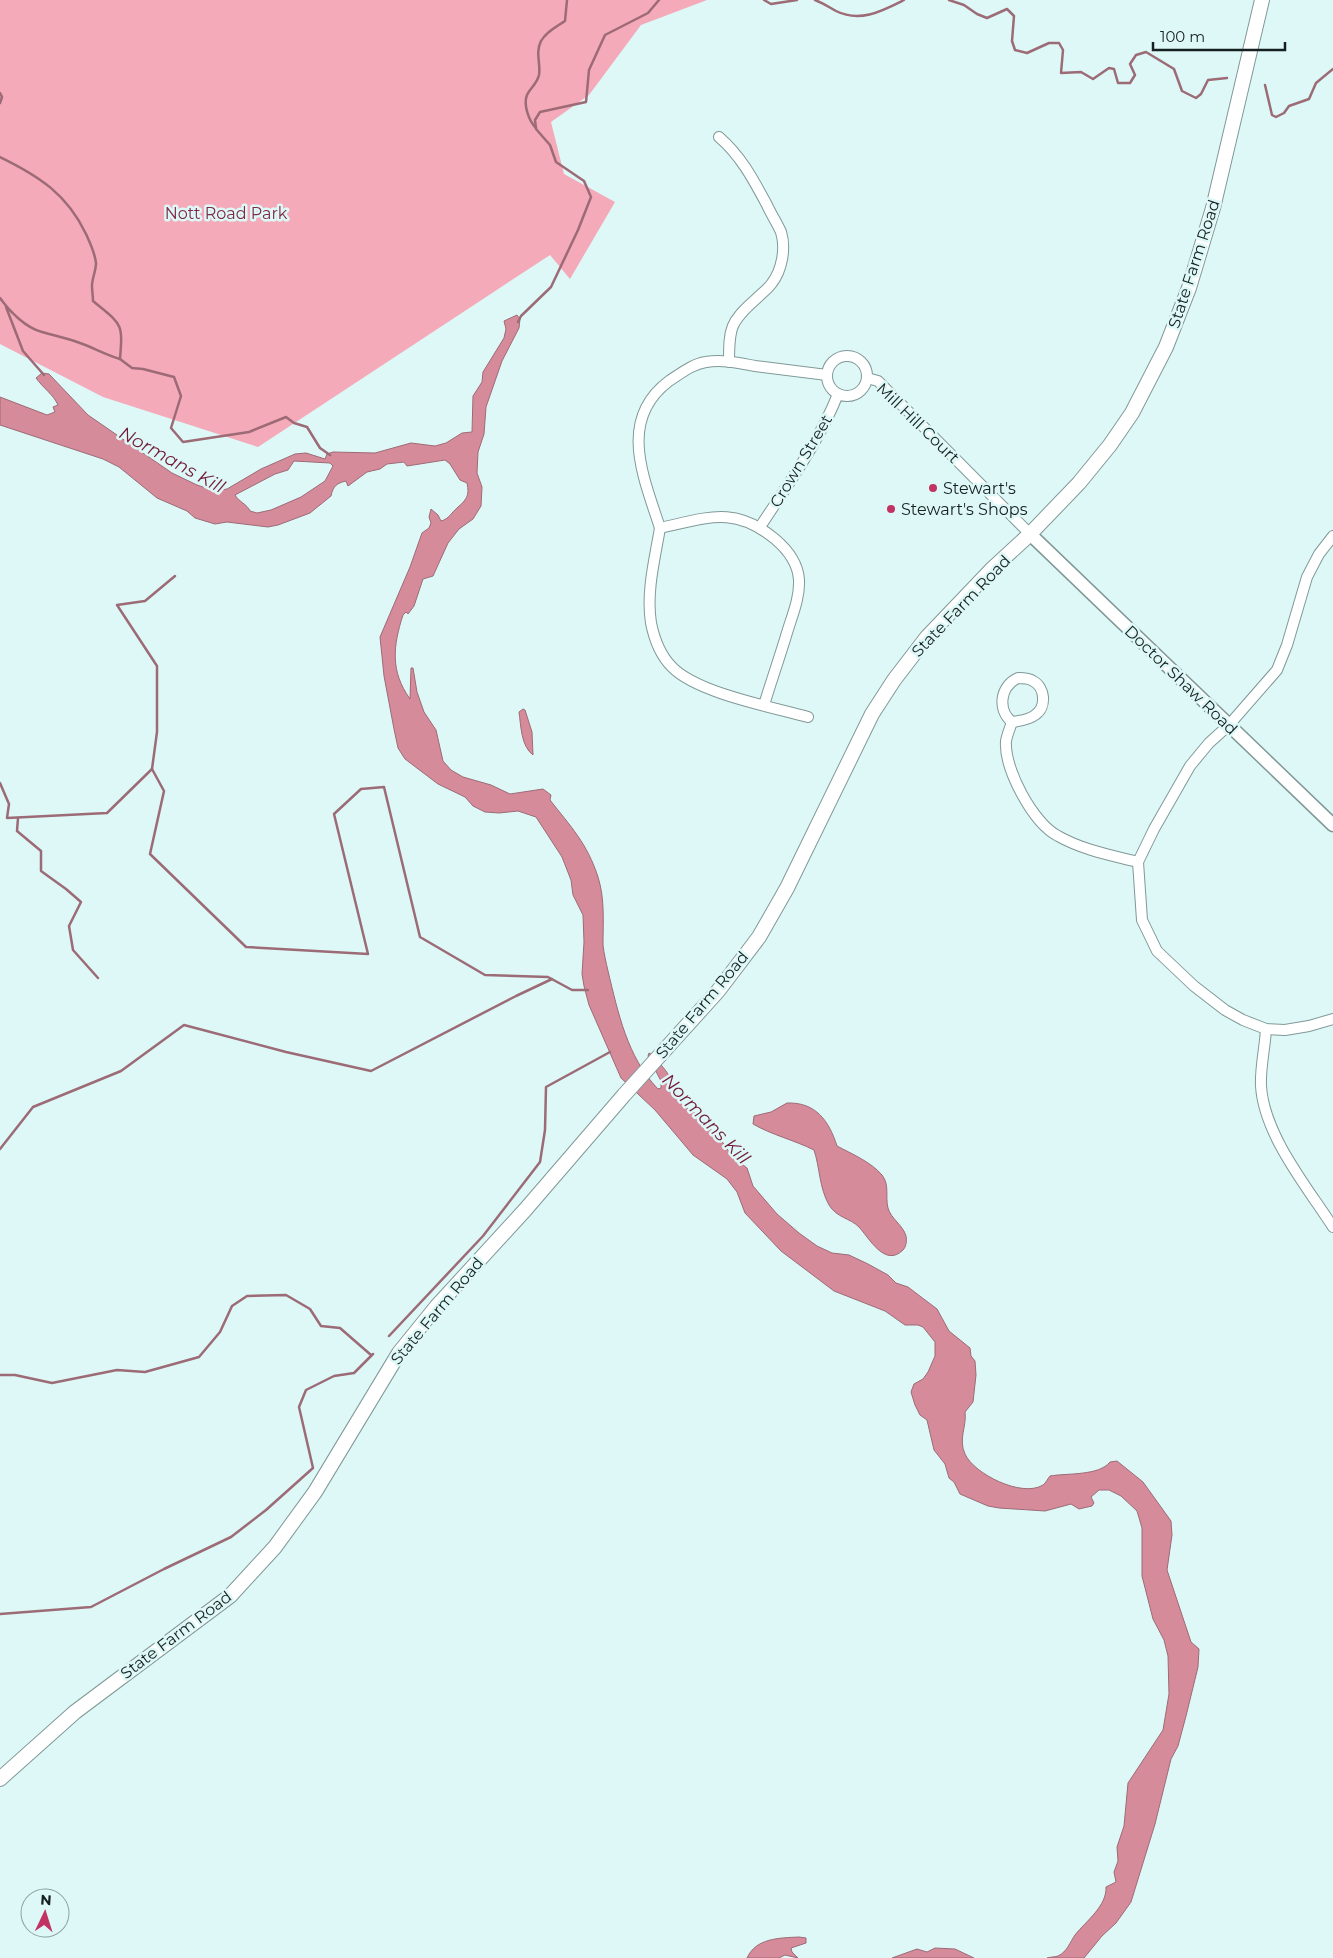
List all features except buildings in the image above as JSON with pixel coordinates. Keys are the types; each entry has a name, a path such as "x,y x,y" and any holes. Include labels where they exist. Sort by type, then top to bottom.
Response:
{"main road":[{"name":"State Farm Road","path":"0,1779 75,1712 230,1596 281,1540 316,1492 399,1353 438,1306 526,1210 624,1095 718,991 759,937 787,888 872,714 894,680 927,637 991,570 1030,534 1079,483 1110,444 1132,412 1166,347 1190,288 1213,208 1262,0"}],"street":[{"path":"719,137 733,150 749,170 781,233 783,250 780,269 772,284 740,312 732,324 729,339 730,362"},
{"name":"Mill Hill Court","path":"827,375 828,369 836,359 848,356 855,357 864,366 867,378 865,384 856,394 850,396 838,394"},
{"path":"808,717 697,684 672,667 656,643 651,621 650,590 660,528 640,464 637,435 644,412 660,388 683,371 705,362 730,362 827,375 830,386 838,394"},
{"name":"Mill Hill Court","path":"867,378 878,381 1030,534"},
{"name":"Crown Street","path":"760,527 811,449 828,419 838,394"},
{"path":"660,528 708,517 725,516 744,520 760,527 782,545 796,562 799,581 796,605 764,705"},
{"name":"Doctor Shaw Road","path":"1030,534 1333,825"},
{"path":"1333,536 1307,577 1287,645 1277,670 1190,766 1154,829 1138,862 1142,920 1157,951 1194,986 1225,1010 1243,1020 1266,1029 1285,1030 1333,1019"},
{"path":"1018,678 1031,679 1042,688 1042,706 1036,715 1012,722 1004,714 1003,705 1006,686 1018,678"},
{"path":"1012,722 1006,741 1008,761 1020,793 1033,812 1055,835 1087,850 1138,862"},
{"path":"1266,1029 1261,1086 1267,1119 1280,1145 1333,1227"}],"green space":[{"name":"Nott Road Park","path":"0,0 707,0 641,25 589,95 551,122 564,174 615,202 570,279 550,255 258,447 103,397 0,344"}],"shaded area":[{"path":"517,315 520,319 519,328 502,361 486,407 484,434 478,452 477,473 482,487 481,506 473,519 459,529 448,543 433,576 423,579 414,606 408,614 406,612 403,615 397,637 395,658 399,678 410,699 411,668 413,668 417,692 424,712 436,730 443,761 451,770 463,777 491,785 510,794 543,789 551,795 550,800 584,845 594,865 600,885 603,902 604,952 620,1018 631,1048 639,1063 658,1089 661,1088 661,1081 648,1056 649,1053 667,1073 672,1081 676,1096 682,1104 693,1111 721,1140 732,1156 747,1168 753,1186 777,1214 817,1246 832,1253 849,1255 888,1275 896,1283 908,1287 937,1309 949,1331 970,1348 971,1356 975,1361 976,1375 973,1402 965,1412 962,1443 965,1454 970,1462 988,1476 1000,1482 1011,1486 1034,1488 1043,1485 1050,1476 1091,1472 1110,1462 1117,1461 1143,1482 1171,1521 1172,1535 1167,1570 1191,1642 1199,1649 1198,1667 1178,1746 1171,1759 1155,1824 1131,1902 1116,1923 1102,1936 1084,1958 1047,1958 1058,1956 1064,1952 1075,1935 1100,1907 1106,1887 1116,1882 1114,1872 1118,1861 1117,1847 1124,1826 1128,1783 1163,1730 1169,1694 1168,1656 1164,1640 1153,1619 1142,1576 1142,1528 1137,1511 1121,1496 1109,1490 1099,1490 1091,1497 1094,1503 1092,1506 1079,1509 1071,1504 1045,1511 988,1506 960,1494 954,1482 949,1478 945,1464 934,1450 927,1420 920,1415 911,1392 914,1384 923,1379 928,1372 935,1356 935,1342 923,1327 905,1325 885,1311 834,1291 781,1251 745,1213 737,1192 727,1179 693,1155 655,1110 621,1078 589,1005 584,986 582,974 583,915 573,895 571,880 562,857 536,817 518,811 485,812 473,806 465,797 438,784 405,759 398,748 394,729 384,676 380,637 410,567 422,533 429,528 431,523 429,517 431,509 438,515 441,521 446,519 463,503 468,491 467,483 460,480 450,464 445,460 407,466 404,462 387,464 380,469 367,472 348,486 346,481 338,484 334,487 331,496 310,513 278,525 268,527 227,522 215,524 195,518 187,511 157,498 119,467 103,459 0,425 0,397 47,415 55,412 53,407 58,405 56,401 36,378 42,373 49,374 88,415 172,473 215,491 227,489 261,469 295,454 306,453 325,459 327,454 333,452 375,453 411,443 435,446 446,443 462,433 472,432 473,396 482,382 483,372 504,338 506,329 504,321","holes":["294,461 330,463 333,466 325,481 301,497 271,510 257,513 250,511 235,495 275,474 288,470"]},
{"path":"523,709 532,732 533,755 526,746 522,735 519,712"},
{"path":"787,1103 806,1106 820,1115 830,1129 837,1146 867,1162 882,1175 887,1187 888,1208 906,1236 906,1244 903,1250 896,1255 884,1254 859,1227 832,1209 823,1191 814,1150 753,1124 754,1116 771,1112"},
{"path":"806,1938 806,1943 791,1948 798,1958 785,1955 779,1958 747,1958 756,1946 769,1940"},
{"path":"935,1948 955,1949 974,1958 892,1958 917,1949 927,1952"}],"waterway":[{"path":"536,128 527,113 526,99 528,92 537,81 539,75 539,45 548,32 565,21 567,0"},
{"path":"518,322 521,316 551,287 578,230 591,197 584,181 556,162 550,145 536,129 535,120 540,112 586,102 589,70 605,35 648,13 659,0"},
{"path":"764,0 771,4 797,0"},
{"path":"815,0 836,11 854,16 871,14 904,0"},
{"path":"949,0 964,5 987,18 1007,9 1014,16 1012,41 1015,50 1027,53 1049,43 1059,43 1063,50 1061,73 1081,72 1093,79 1109,68 1114,69 1118,83 1130,83 1135,75 1130,64 1136,55 1146,52 1174,69 1182,91 1196,98 1201,94 1208,80 1227,78"},
{"path":"1265,85 1272,115 1276,117 1284,113 1289,106 1309,99 1316,83 1333,69"},
{"path":"0,93 2,97 0,103"},
{"path":"0,157 39,179 61,197 78,220 91,244 95,259 96,266 92,283 93,301 110,315 118,325 121,338 120,359 132,368 174,377 181,396 171,428 183,442 249,432 286,417 294,423 307,427 320,448 330,455"},
{"path":"0,298 13,314 30,327 75,341 120,359"},
{"path":"6,307 23,351 44,375"},
{"path":"175,576 145,601 117,605 157,666 157,732 152,769 164,791 150,854 246,947 368,954 334,814 361,789 384,787 420,937 485,975 548,977 572,990 588,990"},
{"path":"0,783 9,804 7,818 107,813 152,769"},
{"path":"18,818 17,831 41,851 41,871 81,902 69,926 73,950 98,978"},
{"path":"0,1149 33,1107 121,1071 184,1025 286,1052 371,1071 552,979"},
{"path":"389,1336 483,1236 540,1162 545,1130 546,1087 610,1052"},
{"path":"0,1375 15,1375 52,1383 117,1370 145,1372 199,1357 220,1332 232,1306 247,1296 286,1295 310,1309 321,1326 340,1328 371,1355"},
{"path":"0,1614 91,1607 231,1537 266,1510 313,1468 299,1407 306,1390 334,1376 354,1373 373,1354"}],"place":[{"name":"Stewart's","path":"933,488"},
{"name":"Stewart's Shops","path":"891,509"}],"water label":[{"name":"Normans Kill","path":"172,460"},
{"name":"Normans Kill","path":"706,1119"}]}
